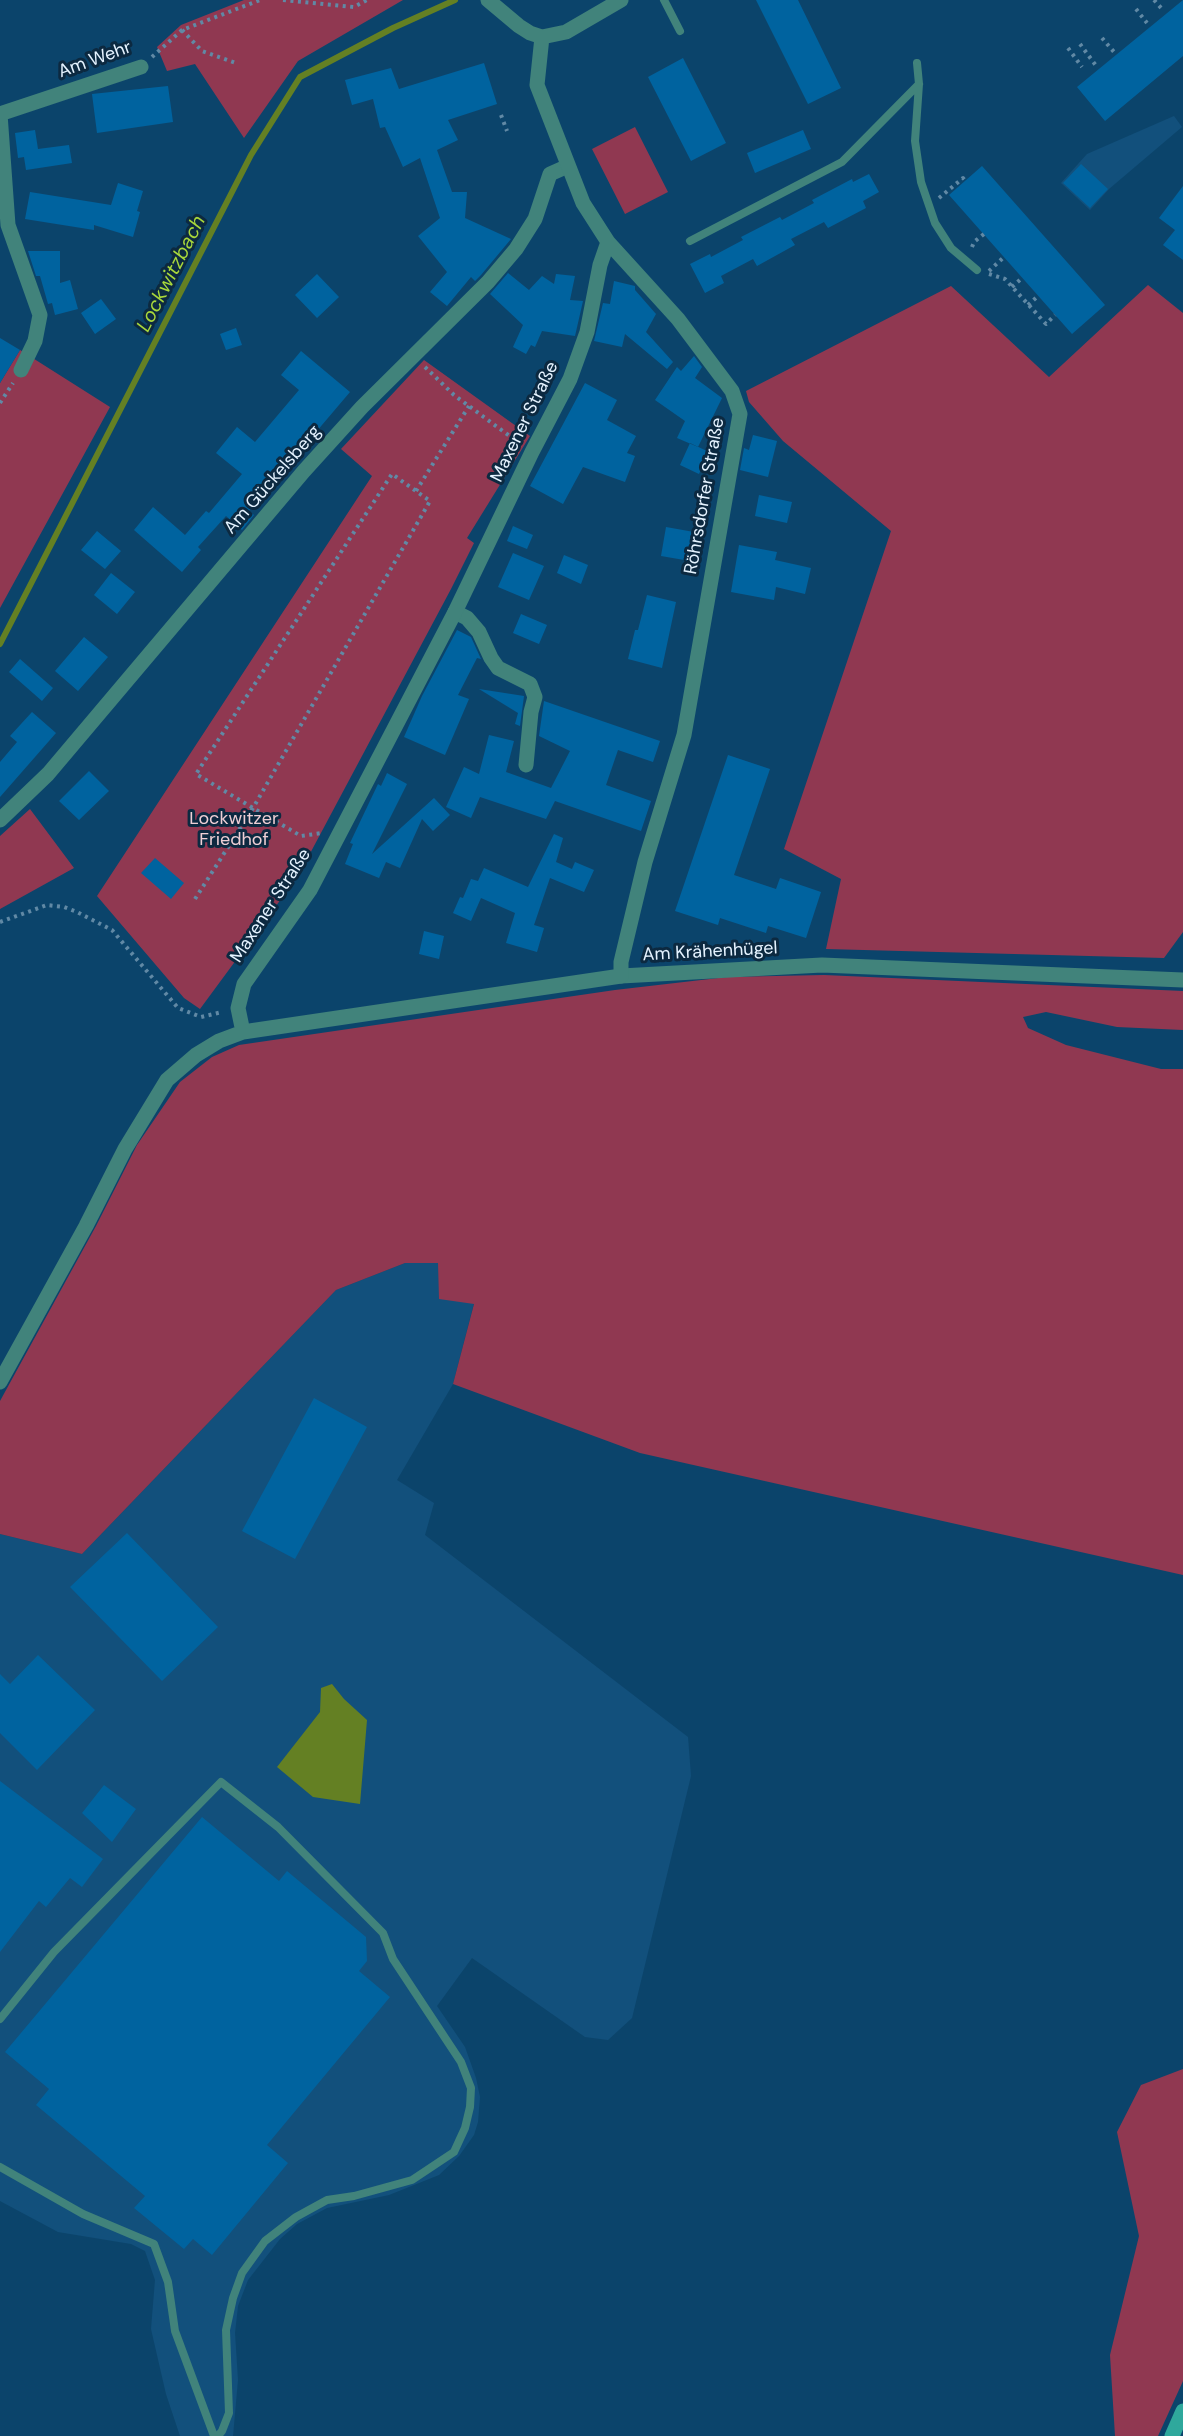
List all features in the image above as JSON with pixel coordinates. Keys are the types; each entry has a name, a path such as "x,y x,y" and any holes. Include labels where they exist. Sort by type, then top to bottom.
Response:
{"main road":[{"path":"1172,2436 1183,2411"}],"street":[{"path":"490,2 525,30 542,37 566,32 621,0"},
{"name":"Röhrsdorfer Straße","path":"542,37 537,85 584,203 608,242 678,319 732,391 740,414 684,735 643,873 621,962 621,976"},
{"name":"Am Wehr","path":"21,370 35,341 40,315 8,225 0,114 141,67"},
{"name":"Am Gückelsberg","path":"0,820 48,774 304,471 413,356 488,282 516,249 535,219 550,174 568,166"},
{"name":"Maxener Straße","path":"243,1032 238,1008 244,984 310,890 455,612 570,379 587,332 600,265 608,242"},
{"path":"455,612 467,618 478,632 498,668 530,684 535,698 531,712 526,765"},
{"name":"Am Krähenhügel","path":"243,1032 621,976 822,965 1183,980"},
{"path":"0,1382 86,1226 125,1149 167,1080 196,1055 219,1041 243,1032"}],"lane":[{"path":"664,0 680,31"},
{"path":"917,63 919,84 915,141 921,182 935,223 951,248 977,270"},
{"path":"690,241 842,162 919,84"},
{"path":"0,2019 54,1952 221,1782 278,1827 383,1933 393,1959 461,2062 471,2088 470,2108 465,2128 454,2152 412,2180 354,2196 327,2200 296,2217 265,2241 242,2273 233,2298 226,2330 229,2413 222,2431 216,2436 175,2331 168,2282 154,2244 82,2214 0,2166"}],"path":[{"name":"Am Wehr","path":"141,67 182,30 260,0"},
{"path":"284,0 354,7 367,0"},
{"path":"1154,0 1164,10"},
{"path":"1136,9 1146,23"},
{"path":"182,30 202,51 236,63"},
{"path":"1102,38 1114,52"},
{"path":"1080,44 1097,67"},
{"path":"1068,48 1082,67"},
{"path":"501,115 507,131"},
{"path":"929,206 963,178 965,181"},
{"path":"1004,257 986,273 1005,279 1046,324 1055,315"},
{"path":"1012,287 1022,278"},
{"path":"1028,305 1038,296"},
{"path":"413,356 469,406 532,452"},
{"path":"416,491 469,406"},
{"path":"195,899 253,808 430,501 392,474 196,774 253,808 301,836 321,832 336,840"},
{"path":"0,922 47,905 64,907 112,930 178,1008 201,1017 238,1008"}],"shaded area":[{"path":"1174,116 1182,127 1109,189 1090,210 1061,183 1087,154"},
{"path":"405,1263 439,1263 474,1303 453,1384 397,1480 434,1503 425,1535 688,1737 691,1776 632,2018 608,2040 585,2037 472,1958 437,2006 465,2047 476,2078 480,2097 478,2122 474,2135 459,2156 439,2175 389,2195 327,2208 297,2224 280,2239 248,2280 238,2306 235,2333 238,2380 233,2436 180,2436 166,2394 151,2329 155,2280 145,2251 131,2244 58,2232 0,2201 0,1534 82,1554 336,1290"},
{"path":"332,1684 344,1699 367,1720 360,1804 313,1797 277,1767 320,1712 321,1688"}],"green space":[{"path":"244,0 403,0 298,61 244,138 195,64 167,71 157,47 181,25"},
{"path":"635,127 668,192 625,214 592,149"},
{"path":"1148,285 1183,313 1183,932 1164,958 826,949 841,879 784,849 891,531 783,441 749,402 746,391 951,286 1049,377"},
{"path":"20,350 110,407 0,608 0,383"},
{"name":"Lockwitzer Friedhof","path":"424,360 530,436 467,538 474,543 451,589 298,876 200,1009 184,998 97,896 372,476 341,449"},
{"path":"30,809 74,868 0,909 0,836"},
{"path":"824,975 1183,991 1183,1030 1117,1027 1046,1012 1023,1017 1028,1028 1066,1045 1161,1069 1183,1069 1183,1575 640,1453 453,1384 474,1304 439,1299 438,1263 405,1263 336,1290 82,1554 0,1534 0,1401 96,1226 137,1145 180,1082 212,1057 239,1045 615,990 727,977"},
{"path":"1183,2069 1183,2381 1158,2436 1115,2436 1110,2355 1139,2236 1117,2132 1141,2085"}],"building":[{"path":"756,0 798,0 841,88 808,104"},
{"path":"1183,0 1183,56 1105,121 1077,87"},
{"path":"683,58 726,143 691,161 648,77"},
{"path":"484,63 497,104 448,120 458,140 437,150 452,192 467,192 465,218 511,239 481,275 475,281 471,277 447,306 430,292 447,272 418,236 440,218 420,158 403,167 385,127 380,128 373,99 352,105 345,80 391,68 399,89"},
{"path":"168,86 173,122 97,133 92,94"},
{"path":"35,130 38,149 69,145 72,163 26,170 24,157 18,158 15,133"},
{"path":"803,130 811,149 755,173 747,153"},
{"path":"1081,164 1108,189 1090,208 1063,183"},
{"path":"982,166 1105,305 1072,334 949,195"},
{"path":"869,174 879,192 863,201 866,208 828,228 824,222 791,239 795,245 757,266 753,259 721,276 724,283 705,293 690,264 710,254 711,257 743,240 741,237 780,217 782,220 814,203 812,200 852,179 853,182"},
{"path":"118,183 143,191 133,237 94,225 94,230 25,219 30,192 111,205"},
{"path":"1183,186 1183,260 1163,245 1175,230 1159,218"},
{"path":"28,251 60,251 60,283 70,280 78,309 55,315 52,303 48,304 40,276 36,276"},
{"path":"508,273 529,290 542,276 554,284 556,274 575,276 570,300 583,301 575,336 542,331 535,347 531,345 526,354 513,347 523,325 490,294"},
{"path":"317,274 339,297 317,318 295,295"},
{"path":"614,281 635,286 635,290 656,314 646,332 673,362 667,369 625,334 622,347 594,341 603,303 610,304"},
{"path":"101,299 116,319 95,334 81,313"},
{"path":"236,328 242,345 226,350 220,334"},
{"path":"0,338 20,350 0,383"},
{"path":"301,351 350,392 249,511 254,515 242,530 226,516 198,547 201,550 182,572 134,530 153,507 185,535 206,511 209,513 242,474 216,453 237,427 255,442 299,390 281,375"},
{"path":"694,356 702,367 695,378 722,398 698,447 677,438 685,421 655,400 677,367 681,371"},
{"path":"585,383 617,400 607,420 636,436 627,453 635,456 625,482 583,467 563,504 530,486"},
{"path":"753,435 777,441 768,477 740,470 744,448 749,450"},
{"path":"690,443 709,452 699,474 680,465"},
{"path":"759,495 792,502 787,523 755,516"},
{"path":"513,526 533,535 527,549 507,541"},
{"path":"666,527 694,532 690,561 661,556"},
{"path":"97,531 121,551 105,569 81,550"},
{"path":"739,545 777,552 775,560 811,568 805,594 776,587 774,600 731,592"},
{"path":"513,553 544,566 529,600 498,587"},
{"path":"564,555 588,565 581,584 557,573"},
{"path":"111,573 135,592 117,614 94,595"},
{"path":"647,595 676,602 662,668 628,659"},
{"path":"521,614 547,625 539,644 513,633"},
{"path":"457,630 471,637 481,659 477,658 458,695 469,699 445,755 404,737 422,696"},
{"path":"84,637 108,657 78,691 55,671"},
{"path":"20,659 53,688 42,701 9,672"},
{"path":"479,689 524,696 520,726 515,724 518,713"},
{"path":"544,701 660,741 653,762 618,750 606,785 651,801 641,831 555,801 546,819 480,797 471,818 446,807 464,767 479,774 489,735 514,741 506,772 551,788 570,751 539,736"},
{"path":"32,712 56,733 0,797 0,762 17,742 10,736"},
{"path":"728,755 770,769 734,875 776,889 780,878 821,892 806,938 768,926 766,933 720,918 718,925 675,911"},
{"path":"89,771 109,791 79,820 59,801"},
{"path":"387,773 407,784 372,854 434,798 450,815 433,831 422,819 400,868 386,862 379,878 345,864 353,844 350,843 378,784 381,786"},
{"path":"554,834 563,838 556,862 572,869 575,862 594,870 584,892 550,878 534,925 544,928 537,952 506,943 515,913 481,898 471,921 453,913 460,897 463,898 471,879 478,881 484,868 528,887"},
{"path":"155,858 184,883 171,899 141,873"},
{"path":"424,931 444,936 439,959 419,954"},
{"path":"314,1398 367,1427 295,1559 242,1531"},
{"path":"127,1533 218,1627 162,1681 70,1587"},
{"path":"38,1655 95,1710 37,1770 0,1733 0,1674 10,1684"},
{"path":"0,1781 103,1859 82,1887 70,1878 46,1907 39,1901 0,1952"},
{"path":"104,1785 136,1809 112,1842 82,1813"},
{"path":"202,1817 279,1881 287,1871 366,1937 367,1961 359,1971 390,1997 267,2145 288,2163 212,2255 193,2239 184,2249 134,2208 145,2196 36,2105 49,2089 5,2052"}],"waterway":[{"name":"Lockwitzbach","path":"0,644 251,155 300,77 393,28 455,0"}]}
